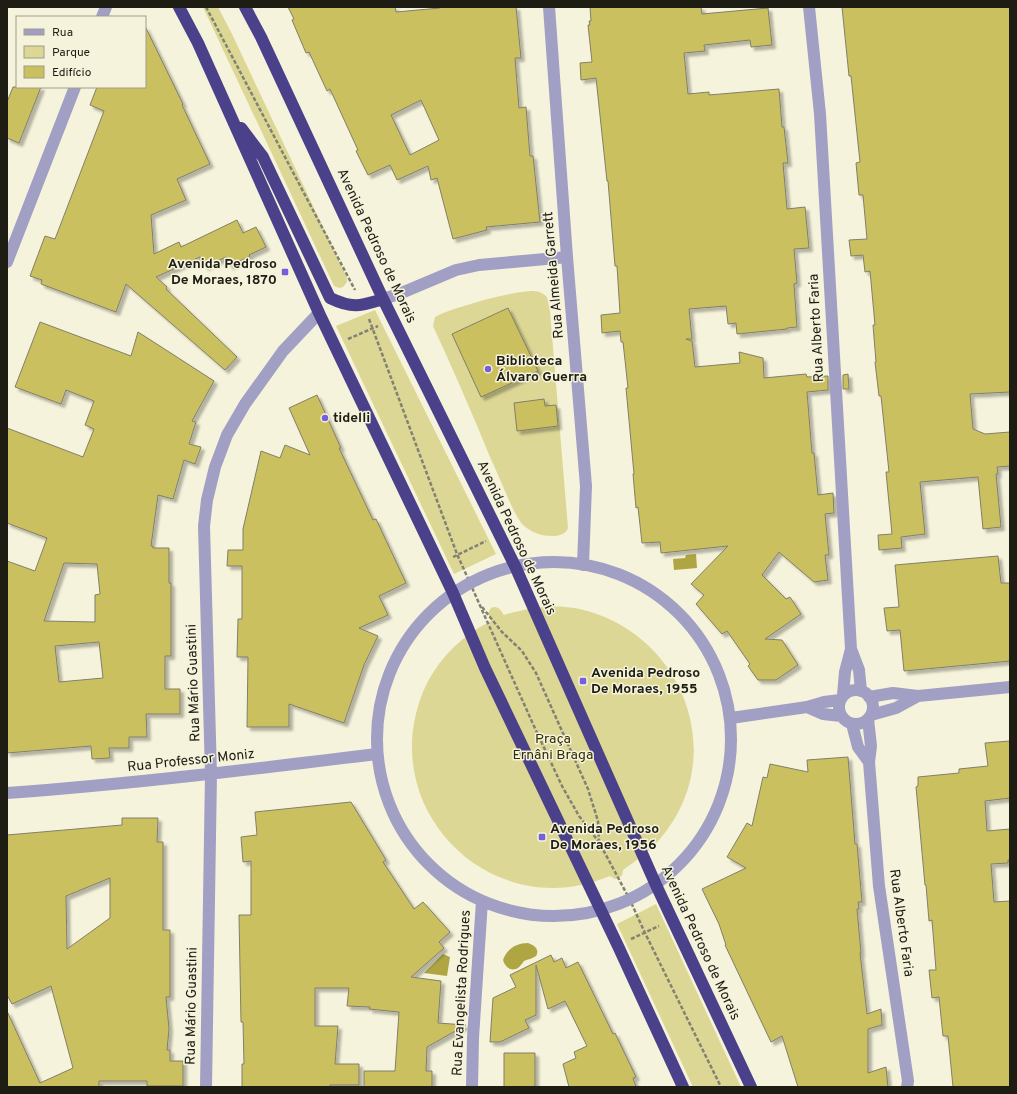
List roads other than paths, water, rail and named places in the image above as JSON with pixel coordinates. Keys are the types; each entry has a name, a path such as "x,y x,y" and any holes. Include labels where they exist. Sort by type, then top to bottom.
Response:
{"highway":[{"path":"179,7 198,43 319,313 453,593 485,668 601,910 683,1087"},
{"name":"Avenida Pedroso de Morais","path":"245,7 261,37 383,299 515,566 656,884 751,1087"},
{"path":"228,109 263,157 330,298 349,306 364,305 383,299"}],"street":[{"name":"Rua Almeida Garrett","path":"549,7 567,257 586,486 583,565"},
{"name":"Rua Alberto Faria","path":"809,7 820,114 851,648 859,670 865,694"},
{"path":"7,262 74,88"},
{"path":"383,299 399,294 456,270 479,265 567,257"},
{"name":"Rua Mário Guastini","path":"206,1087 211,774 204,526 206,500 214,467 227,435 245,404 282,351 319,313"},
{"path":"560,562 583,565 617,574 648,590 675,611 698,637 715,667 731,718 730,763 723,791 712,819 697,844 678,866 656,884 630,900 601,910 561,916 521,913 482,901 449,882 422,856 400,826 385,791 377,754 378,717 386,681 402,647 424,618 453,593 471,583 515,566 560,562"},
{"name":"Rua Alberto Faria","path":"842,698 845,672 851,648"},
{"path":"865,694 872,702 873,710 869,717 863,722 852,724 841,716 839,711 839,703 848,692 855,690 865,694 893,693 918,696 1010,687"},
{"path":"869,717 896,708 918,696"},
{"path":"731,718 807,707 842,698"},
{"path":"807,707 823,714 841,716"},
{"name":"Rua Alberto Faria","path":"869,717 871,746 869,762 880,886 908,1081 907,1087"},
{"name":"Rua Alberto Faria","path":"852,724 858,747 869,762"},
{"name":"Rua Professor Moniz","path":"7,793 211,774 377,754"},
{"name":"Rua Evangelista Rodrigues","path":"472,1087 473,1038 482,901"}],"place":[{"name":"Avenida Pedroso De Moraes, 1870","path":"285,272"},
{"name":"Biblioteca Álvaro Guerra","path":"488,369"},
{"name":"tidelli","path":"325,418"},
{"name":"Avenida Pedroso De Moraes, 1955","path":"583,681"},
{"name":"Avenida Pedroso De Moraes, 1956","path":"542,837"}],"park label":[{"name":"Praça Ernâni Braga","path":"553,748"}]}
